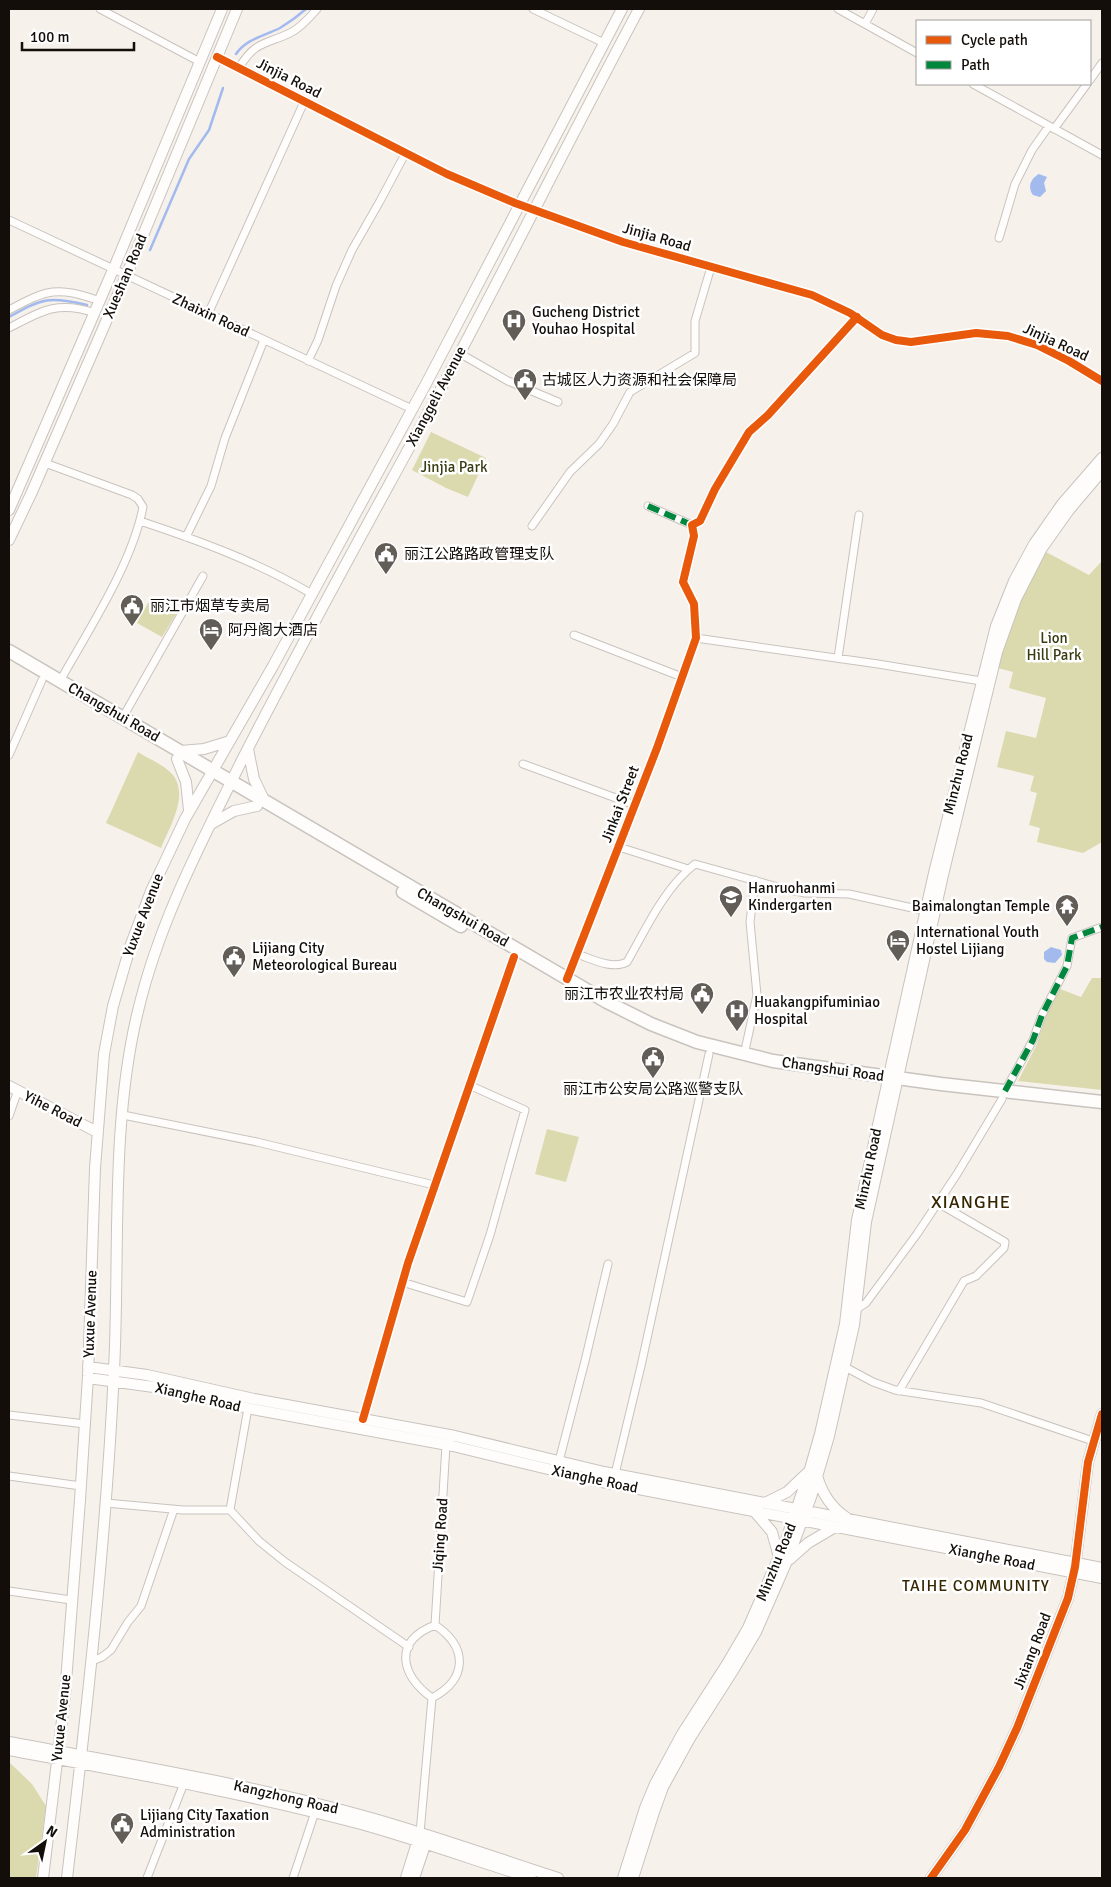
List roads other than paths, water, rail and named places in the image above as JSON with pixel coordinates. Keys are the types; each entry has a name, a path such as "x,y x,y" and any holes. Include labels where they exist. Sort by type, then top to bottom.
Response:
{"highway":[{"name":"Changshui Road","path":"9,651 123,717 179,755"},
{"name":"Changshui Road","path":"9,661 179,755 514,957 625,1021 671,1041 709,1054 772,1069 1003,1095 1102,1110"},
{"name":"Changshui Road","path":"261,804 607,1002 651,1024 697,1042 744,1055 892,1082"},
{"name":"Changshui Road","path":"1003,1095 1102,1102"}],"main road":[{"name":"Xueshan Road","path":"9,510 114,270 222,9"},
{"name":"Xueshan Road","path":"9,540 45,463 126,275 237,9"},
{"name":"Xianggeli Avenue","path":"211,774 412,410 622,9"},
{"name":"Xianggeli Avenue","path":"230,785 286,673 423,423 639,9"},
{"name":"Minzhu Road","path":"633,1878 654,1812 669,1775 756,1632 829,1436 856,1310 866,1222 926,911 981,680 996,626 1024,562 1034,544 1062,504 1102,458"},
{"name":"Minzhu Road","path":"814,1472 820,1434 845,1324 857,1220 1004,629 1022,585 1042,548 1102,471"},
{"path":"189,813 189,797 179,755 230,741"},
{"path":"210,825 234,811 261,804 248,749"},
{"name":"Yuxue Avenue","path":"43,1878 64,1694 81,1486 88,1378 93,1206 104,1054 124,964 151,891 189,813 211,774"},
{"name":"Yuxue Avenue","path":"67,1878 92,1661 106,1503 114,1375 118,1207 128,1058 148,971 173,901 230,785"},
{"name":"Yihe Road","path":"13,1088 97,1132"},
{"name":"Xianghe Road","path":"88,1367 161,1388 248,1408 446,1445 602,1482 754,1511 850,1520 1074,1568 1102,1578"},
{"name":"Xianghe Road","path":"88,1378 114,1375 147,1375 254,1399 455,1436 615,1474 765,1503 835,1527 1074,1568 1102,1568"},
{"name":"Jixiang Road","path":"931,1878 977,1809 1008,1748 1068,1598 1074,1568 1088,1462 1102,1414"},
{"path":"765,1503 787,1492 799,1481 814,1472 822,1491 831,1505 850,1520"},
{"path":"754,1511 772,1532 783,1559 835,1527"},
{"name":"Minzhu Road","path":"623,1878 645,1808 658,1777 682,1734 748,1628 783,1559"},
{"name":"Kangzhong Road","path":"9,1742 57,1755 422,1837 558,1878"},
{"name":"Kangzhong Road","path":"9,1750 57,1755"},
{"name":"Kangzhong Road","path":"81,1760 169,1772 280,1795 364,1816 531,1878"},
{"path":"406,1878 422,1837"},
{"path":"414,1878 422,1837"}],"street":[{"path":"100,9 200,62"},
{"path":"239,68 254,48 291,32 317,9"},
{"path":"533,9 604,43"},
{"path":"838,9 916,52"},
{"path":"864,24 873,9"},
{"name":"Jinjia Road","path":"217,57 405,154 456,178 534,210 623,242 796,290 833,304 857,317 882,335 903,342 976,333 998,334 1018,338 1058,355 1102,381"},
{"path":"1091,79 1102,63"},
{"path":"975,85 1102,155"},
{"path":"999,238 1015,184 1032,150 1086,85"},
{"path":"208,314 304,102"},
{"path":"308,360 318,340 336,286 352,250 405,154"},
{"name":"Zhaixin Road","path":"9,220 412,410"},
{"path":"532,526 570,472 599,444 613,424 630,392 695,354 695,321 711,267"},
{"path":"9,310 39,294 51,291 73,293 100,301"},
{"path":"9,328 49,308 73,307 95,313"},
{"path":"648,506 692,525 700,521 715,489 749,432 768,415 857,317"},
{"path":"186,537 211,486 225,438 264,340"},
{"path":"459,353 508,381 558,402"},
{"path":"45,463 136,496 143,507 127,556 60,681"},
{"path":"838,658 859,515"},
{"path":"140,521 226,551 288,580 312,594"},
{"path":"692,525 694,536 683,582 694,604 696,638 981,680"},
{"path":"123,717 203,576"},
{"path":"574,635 682,677"},
{"name":"Jinkai Street","path":"567,979 635,805 696,638"},
{"path":"9,755 42,680"},
{"path":"523,764 635,805"},
{"path":"618,847 688,869"},
{"path":"577,954 612,965 627,962 666,896 688,869 695,864 795,891 849,894 926,911"},
{"path":"744,1055 757,995 750,922 755,880"},
{"path":"856,1310 866,1303 938,1203 1003,1095 1033,1040 1042,1015 1067,966 1072,938 1102,927"},
{"path":"363,1419 402,1282 514,957"},
{"path":"615,1474 641,1366 709,1054"},
{"path":"402,1282 467,1302 484,1252 525,1110 469,1085"},
{"path":"9,1116 13,1088"},
{"path":"123,1115 258,1142 434,1185"},
{"path":"899,1391 964,1281 976,1276 1004,1248 1005,1242 938,1203"},
{"path":"559,1461 608,1264"},
{"path":"845,1367 873,1382 899,1391 987,1404 1093,1441"},
{"path":"230,1510 248,1408"},
{"path":"9,1415 85,1424"},
{"name":"Jiqing Road","path":"434,1625 446,1445"},
{"path":"9,1476 81,1486"},
{"path":"106,1503 174,1509 230,1510 260,1541 285,1562 409,1647"},
{"path":"92,1661 102,1657 111,1650 128,1622 141,1606 174,1509"},
{"path":"9,1592 71,1600"},
{"path":"434,1625 452,1641 461,1662 453,1682 442,1694 432,1698 419,1688 408,1672 405,1660 409,1647 421,1632 434,1625"},
{"path":"422,1837 432,1698"},
{"path":"148,1878 184,1783"},
{"path":"293,1878 315,1812"}],"water":[{"path":"1039,174 1047,177 1044,183 1046,191 1040,197 1033,195 1030,189 1032,180"},
{"path":"1051,947 1061,950 1062,955 1055,963 1047,962 1044,959 1044,952"}],"waterway":[{"path":"236,54 250,41 280,28 306,9"},
{"path":"150,250 189,159 209,130 223,88"},
{"path":"9,317 39,302 64,300 87,305"}],"place":[{"name":"Gucheng District Youhao Hospital","path":"514,342"},
{"name":"古城区人力资源和社会保障局","path":"525,401"},
{"name":"丽江公路路政管理支队","path":"386,575"},
{"name":"丽江市烟草专卖局","path":"132,627"},
{"name":"阿丹阁大酒店","path":"211,651"},
{"name":"Hanruohanmi Kindergarten","path":"731,918"},
{"name":"Baimalongtan Temple","path":"1067,927"},
{"name":"International Youth Hostel Lijiang","path":"898,962"},
{"name":"Lijiang City Meteorological Bureau","path":"234,978"},
{"name":"丽江市农业农村局","path":"702,1015"},
{"name":"Huakangpifuminiao Hospital","path":"737,1032"},
{"name":"丽江市公安局公路巡警支队","path":"653,1079"},
{"name":"Lijiang City Taxation Administration","path":"122,1845"}],"district":[{"name":"XIANGHE","path":"971,1202"},
{"name":"TAIHE COMMUNITY","path":"976,1586"}],"park label":[{"name":"Jinjia Park","path":"454,467"},
{"name":"Lion Hill Park","path":"1054,646"}]}
